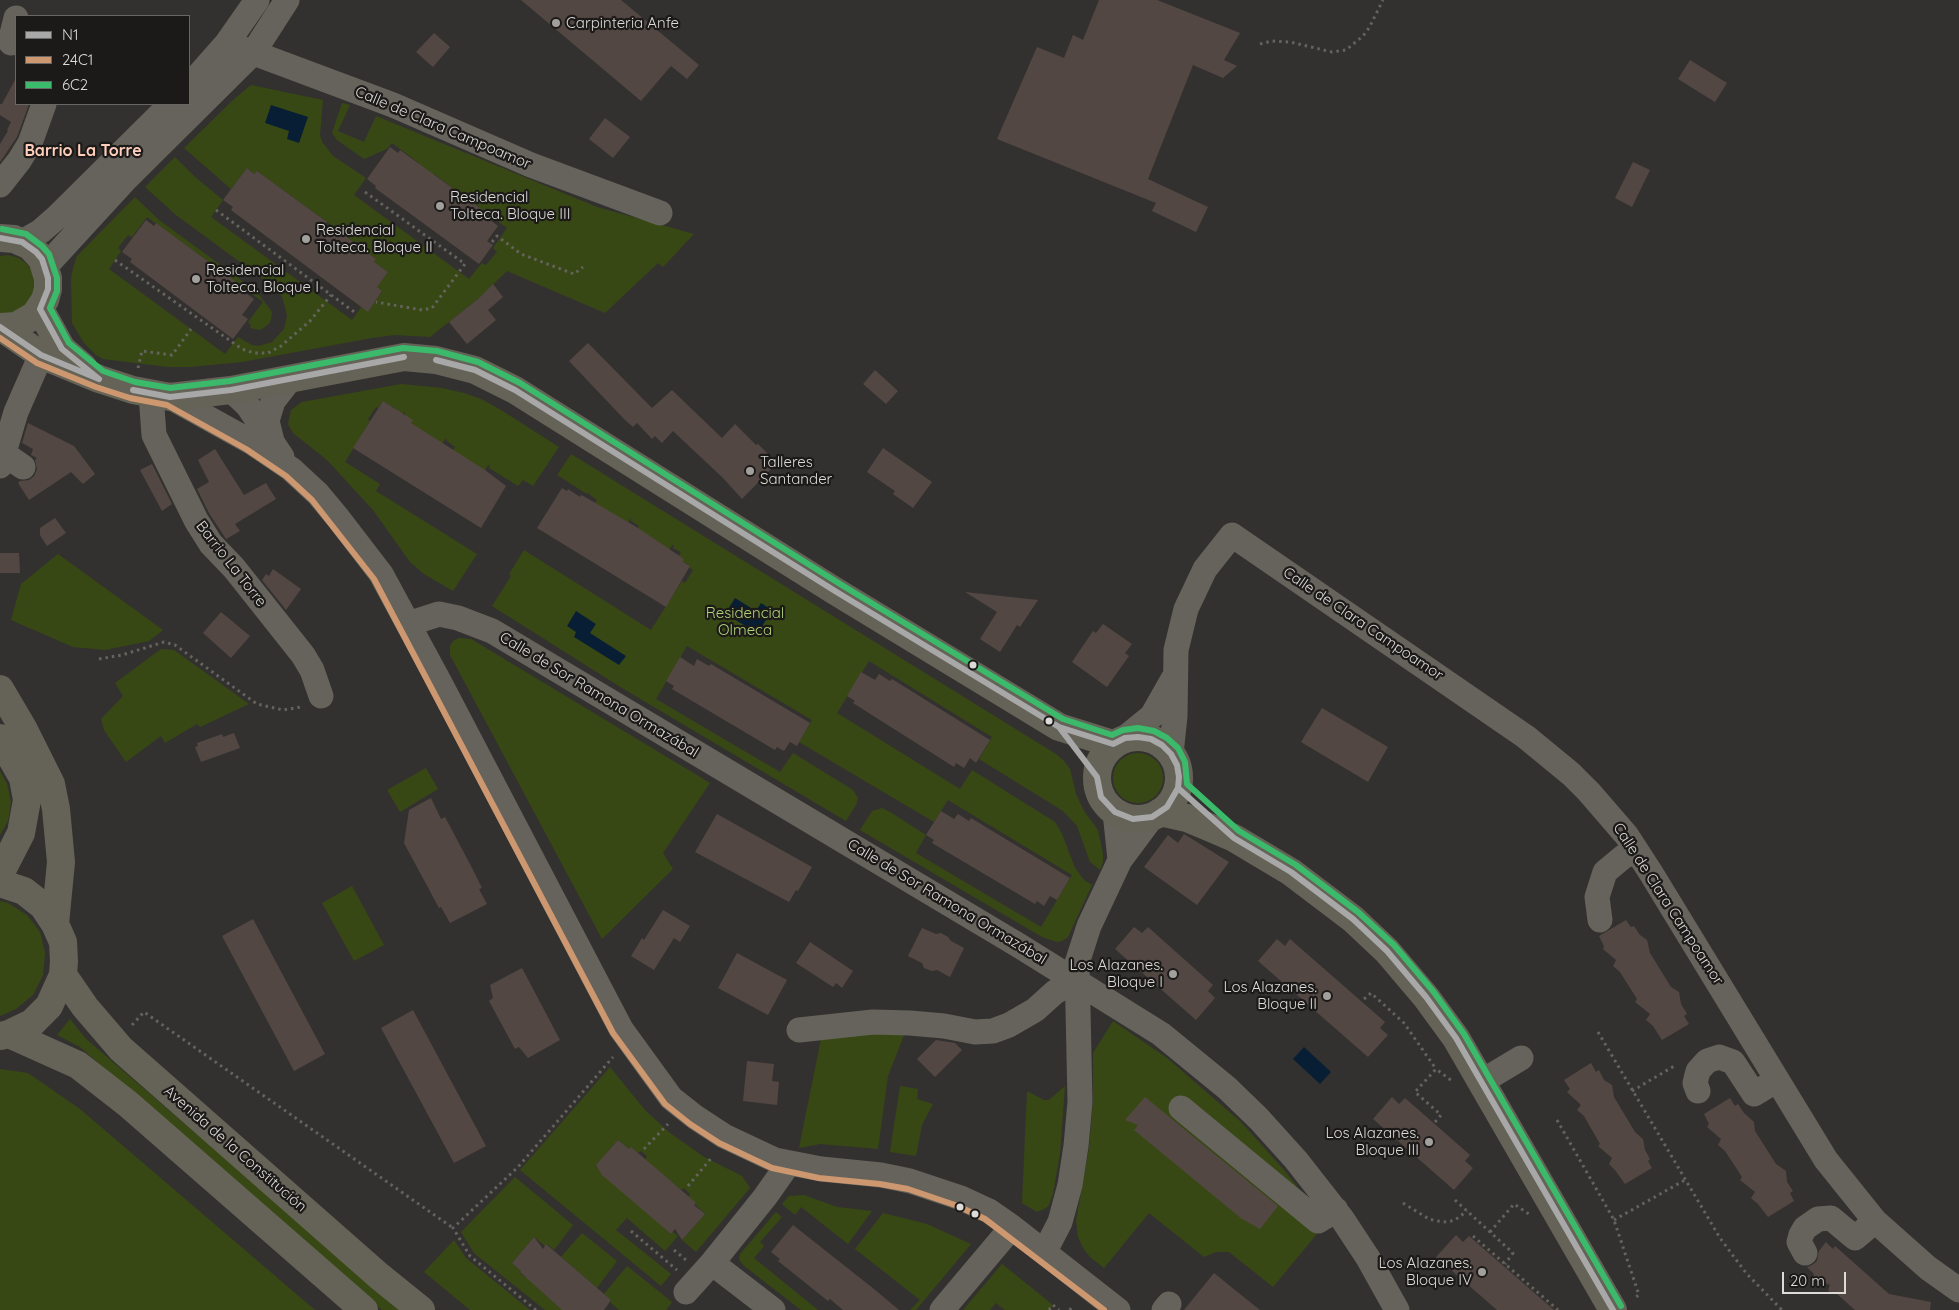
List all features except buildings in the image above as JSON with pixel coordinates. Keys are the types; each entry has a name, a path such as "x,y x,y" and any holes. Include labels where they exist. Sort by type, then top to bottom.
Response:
{"main road":[{"path":"1,328 23,323 40,309 48,289 45,267 36,252 11,240"},
{"path":"40,309 62,349 99,379"},
{"path":"1,328 41,355 99,379 161,395 231,390 404,357 436,360 475,370 515,390 843,596 1059,727 1119,741"},
{"path":"0,689 52,784 58,819 61,862 55,924"},
{"path":"1059,727 1096,777 1101,797 1115,812 1133,819 1156,814 1168,807 1178,788 1179,776 1177,765 1171,754 1162,745 1151,739 1138,736 1119,741 1107,750 1099,762 1096,777"},
{"path":"0,738 23,778 27,800 21,833 0,874"},
{"path":"1178,788 1234,838"},
{"path":"1156,814 1187,818 1234,838 1292,872 1323,894 1387,951 1426,997 1456,1038 1481,1082 1624,1304"},
{"path":"0,883 24,891 42,906 55,924 63,942 64,975 49,1006 32,1023 5,1035"},
{"name":"Avenida de la Constitución","path":"64,975 85,1007 121,1048 379,1276 421,1310"},
{"path":"5,1035 78,1065 128,1104 364,1310"}],"street":[{"path":"18,15 25,0"},
{"path":"190,85 227,42 257,0"},
{"path":"45,267 124,181 253,52 287,0"},
{"path":"9,44 15,24"},
{"name":"Calle de Clara Campoamor","path":"227,42 393,105 531,165 660,212"},
{"path":"0,185 19,161 30,143 44,105"},
{"path":"11,240 41,231 170,105"},
{"path":"9,462 16,412 41,355"},
{"path":"262,443 273,401 291,378"},
{"path":"231,390 232,411 262,443 318,494 380,574 621,1028 671,1098 724,1136 757,1153 789,1164 881,1175 934,1188 979,1207 1012,1227 1045,1251 1118,1310"},
{"path":"161,395 262,443"},
{"name":"Barrio La Torre","path":"161,395 154,435 196,520 211,544 234,568 303,655 312,670 321,696"},
{"name":"Calle de Clara Campoamor","path":"1174,677 1176,650 1186,609 1206,569 1232,535 1526,737 1571,774 1589,792 1608,812 1636,850 1745,1023 1826,1160 1875,1221 1928,1268 1959,1290"},
{"name":"Calle de Sor Ramona Ormazábal","path":"408,624 439,614 458,618 492,631 1076,981 1161,1034 1227,1088 1259,1119 1296,1160 1336,1210 1368,1258 1397,1310"},
{"path":"1119,741 1152,716 1174,677"},
{"path":"1171,754 1175,716 1174,677"},
{"path":"1115,812 1120,860"},
{"path":"1045,1251 1060,1222 1070,1185 1076,1146 1080,1102 1077,963 1089,926 1120,860 1156,814"},
{"path":"1600,920 1597,896 1605,872 1623,857 1636,850"},
{"path":"799,1030 882,1022 937,1025 975,1032 993,1031 1009,1025 1035,1010 1054,992 1076,981"},
{"path":"1698,1091 1695,1083 1698,1071 1707,1061 1719,1057 1733,1062 1754,1094 1777,1080"},
{"path":"1481,1082 1521,1058"},
{"path":"1181,1108 1318,1221 1336,1210"},
{"path":"681,1281 712,1263 789,1164"},
{"path":"1805,1253 1799,1242 1800,1235 1805,1228 1818,1219 1831,1218 1854,1238 1875,1221"},
{"path":"942,1310 1012,1227"},
{"path":"712,1263 773,1310"}],"path":[{"path":"1260,44 1272,41 1290,42 1332,52 1346,50 1370,28 1383,0"},
{"path":"365,192 465,264 432,308 422,310 376,302"},
{"path":"216,210 357,314"},
{"path":"492,242 497,236 521,254 574,274 583,267"},
{"path":"115,260 242,350 254,354 268,353 281,346 310,321 331,295"},
{"path":"139,363 142,351 172,355 191,329"},
{"path":"99,659 122,655 164,642 175,645 258,704 283,710 304,706 321,696"},
{"path":"1364,999 1371,994 1404,1023 1436,1069 1443,1075"},
{"path":"132,1026 144,1012 453,1228 470,1256 536,1310"},
{"path":"1598,1032 1720,1238 1746,1273 1782,1310"},
{"path":"453,1228 518,1167 614,1057"},
{"path":"1435,1122 1441,1116 1415,1092 1436,1069"},
{"path":"1557,1120 1614,1220 1639,1295 1624,1304"},
{"path":"644,1149 664,1128"},
{"path":"688,1186 710,1160"},
{"path":"1614,1220 1685,1180"},
{"path":"1455,1200 1514,1253 1505,1264"},
{"path":"1404,1203 1429,1219 1437,1221 1447,1222 1455,1220 1467,1211"},
{"path":"1490,1232 1514,1204 1522,1210"},
{"path":"630,1230 681,1281"},
{"path":"1473,1236 1558,1310"},
{"path":"674,1250 687,1261"},
{"path":"1049,1310 1053,1305 1059,1310"}],"green space":[{"path":"251,85 323,100 320,135 322,142 333,156 366,178 354,195 469,279 482,263 486,265 497,252 493,248 507,228 468,199 451,191 453,188 434,174 432,177 417,166 419,163 392,143 387,149 364,159 337,140 332,133 342,103 350,105 338,131 364,142 376,116 597,207 694,234 663,267 658,263 605,313 507,271 479,298 430,337 395,335 242,362 190,367 168,367 103,359 84,343 72,323 71,279 73,268 77,256 135,197 159,220 256,291 270,309 272,313 271,319 269,324 260,330 250,328 251,325 248,322 263,302 147,217 132,237 128,235 118,248 121,251 109,269 225,354 238,337 252,345 259,346 272,342 284,329 287,316 285,307 282,297 274,287 176,215 145,187 175,157 223,200 211,217 352,320 362,306 368,311 382,292 377,287 388,272 374,262 376,259 358,245 355,248 340,237 342,233 257,171 254,174 247,168 231,189 184,148"},
{"path":"8,255 19,258 28,265 34,275 35,287 33,298 25,307 16,313 0,313 0,256"},
{"path":"401,384 442,388 481,399 559,447 533,486 523,480 518,486 489,468 490,466 488,465 485,471 450,454 455,447 446,438 442,444 410,429 404,412 400,418 396,409 383,401 378,408 376,407 368,419 370,421 345,462 380,484 376,491 477,554 453,591 424,574 410,562 373,510 327,460 293,433 288,424 291,410 302,402"},
{"name":"Residencial Olmeca","path":"571,454 1056,754 1064,761 1070,769 1076,794 1084,811 1098,830 1103,853 1103,862 1100,870 1090,862 1077,826 1063,811 979,759 992,737 869,661 837,713 960,789 972,770 1055,822 1062,834 1075,868 1084,880 1092,885 1068,937 1057,942 1042,937 860,830 872,811 882,808 890,812 926,835 916,853 1041,927 1072,875 948,800 934,822 799,742 812,720 687,646 656,699 780,772 793,753 853,790 858,798 846,821 622,688 492,606 511,576 509,574 524,550 651,630 682,581 685,583 693,570 686,563 684,565 684,559 679,556 681,552 673,548 674,545 669,550 635,533 639,526 631,521 631,518 627,524 592,507 597,500 589,494 590,492 587,494 557,475"},
{"path":"58,554 163,630 149,641 105,650 73,647 11,620 21,584"},
{"path":"459,638 471,639 710,783 663,853 673,869 602,939 450,655 450,646 453,641"},
{"path":"161,649 174,650 249,704 200,727 197,724 165,743 161,736 126,762 104,730 101,719 123,696 115,683"},
{"path":"1138,753 1148,755 1156,760 1161,768 1163,778 1161,788 1156,796 1148,801 1138,803 1128,801 1120,796 1115,788 1113,778 1115,768 1120,760 1128,755"},
{"path":"426,768 438,789 400,812 387,790"},
{"path":"0,771 7,784 11,802 8,821 0,835"},
{"path":"352,886 384,945 354,961 322,903"},
{"path":"0,901 8,903 27,915 40,932 45,953 43,975 33,995 16,1009 0,1016"},
{"path":"70,1019 85,1038 401,1310 382,1310 80,1047 57,1035"},
{"path":"1113,1021 1167,1058 1241,1122 1284,1170 1326,1223 1273,1287 1229,1252 1216,1252 1204,1257 1149,1213 1104,1268 1090,1257 1083,1248 1078,1237 1076,1221 1089,1148 1093,1102 1093,1053"},
{"path":"873,1028 904,1035 888,1076 878,1149 820,1144 799,1148 822,1034"},
{"path":"610,1067 645,1110 670,1133 704,1157 742,1176 750,1188 696,1252 682,1240 705,1214 688,1197 690,1194 684,1188 681,1190 645,1160 647,1156 641,1151 638,1153 631,1147 629,1149 618,1140 596,1166 671,1234 673,1232 678,1236 665,1251 627,1218 616,1230 671,1274 661,1286 520,1170"},
{"path":"0,1069 28,1073 80,1109 315,1310 0,1310"},
{"path":"900,1086 918,1089 917,1099 933,1104 922,1125 916,1156 890,1152"},
{"path":"1065,1086 1060,1153 1053,1194 1049,1205 1037,1212 1022,1203 1027,1091 1044,1100 1049,1100"},
{"path":"515,1177 573,1225 554,1250 547,1244 545,1246 534,1237 512,1263 521,1271 520,1273 526,1278 528,1276 562,1310 545,1310 474,1253 461,1232"},
{"path":"804,1195 837,1207 872,1211 848,1244 801,1207 795,1215 782,1204 789,1196"},
{"path":"776,1212 782,1217 760,1242 764,1246 754,1258 818,1310 801,1310 743,1265 739,1259 740,1254"},
{"path":"883,1213 927,1224 971,1244 916,1310 910,1310 920,1300 855,1249"},
{"path":"582,1233 617,1261 597,1288 561,1257"},
{"path":"454,1240 466,1258 530,1310 470,1310 424,1272"},
{"path":"1002,1264 1053,1305 1049,1310 1005,1310 996,1303 990,1310 963,1310"},
{"path":"627,1266 672,1302 666,1310 619,1310 610,1302 611,1300 604,1294"}],"water":[{"path":"271,105 308,117 299,143 287,139 289,131 265,123"},
{"path":"735,598 756,611 761,603 772,610 758,633 725,614"},
{"path":"576,611 596,624 590,633 626,656 619,665 574,637 576,632 567,626"},
{"path":"1304,1047 1331,1072 1320,1084 1293,1059"}],"transit line":[{"name":"6C2","path":"2,229 26,234 49,254 57,278 57,291 50,308 69,343 103,371 135,382 170,388 230,381 403,348 437,351 478,362 520,383 840,584 1063,719 1112,735 1123,730 1138,728 1154,731 1167,738 1178,748 1185,762 1187,784 1239,831 1296,865 1358,912 1394,945 1433,991 1464,1034 1621,1306"},
{"name":"N1","path":"0,238 22,242 42,259 48,278 48,289 40,309 62,349 99,379"},
{"name":"N1","path":"0,327 41,355 99,379"},
{"name":"24C1","path":"0,338 37,363 96,387 130,398 167,405 246,449 286,476 312,500 374,579 613,1033 665,1104 690,1124 719,1143 772,1168 819,1178 880,1184 908,1189 958,1206 985,1219 1104,1310"},
{"name":"N1","path":"231,390 404,357"},
{"name":"N1","path":"231,390 404,357"},
{"name":"N1","path":"436,360 475,370"},
{"name":"N1","path":"436,360 475,370"},
{"name":"N1","path":"475,370 515,390"},
{"name":"N1","path":"133,390 170,397"},
{"name":"N1","path":"133,390 170,397"},
{"name":"N1","path":"170,397 231,390"},
{"name":"N1","path":"170,397 231,390"},
{"name":"N1","path":"515,390 835,591"},
{"name":"N1","path":"515,390 835,591"},
{"name":"N1","path":"835,591 1059,727"},
{"name":"N1","path":"835,591 1059,727"},
{"name":"N1","path":"1059,727 1113,744 1125,738 1138,737 1151,739 1162,745 1171,754 1177,765 1179,777 1178,788 1167,807 1152,817 1133,819 1115,812 1101,797 1097,777 1059,727"},
{"name":"N1","path":"1178,788 1234,838 1291,872 1353,919 1387,951 1426,997 1456,1038 1613,1310"}],"place":[{"name":"Carpinteria Anfe","path":"556,23"},
{"name":"Residencial Tolteca. Bloque III","path":"440,206"},
{"name":"Residencial Tolteca. Bloque II","path":"306,239"},
{"name":"Residencial Tolteca. Bloque I","path":"196,279"},
{"name":"Talleres Santander","path":"750,471"},
{"name":"Los Alazanes. Bloque I","path":"1173,974"},
{"name":"Los Alazanes. Bloque II","path":"1327,996"},
{"name":"Los Alazanes. Bloque III","path":"1429,1142"},
{"name":"Los Alazanes. Bloque IV","path":"1482,1272"}],"district":[{"name":"Barrio La Torre","path":"83,151"}]}
